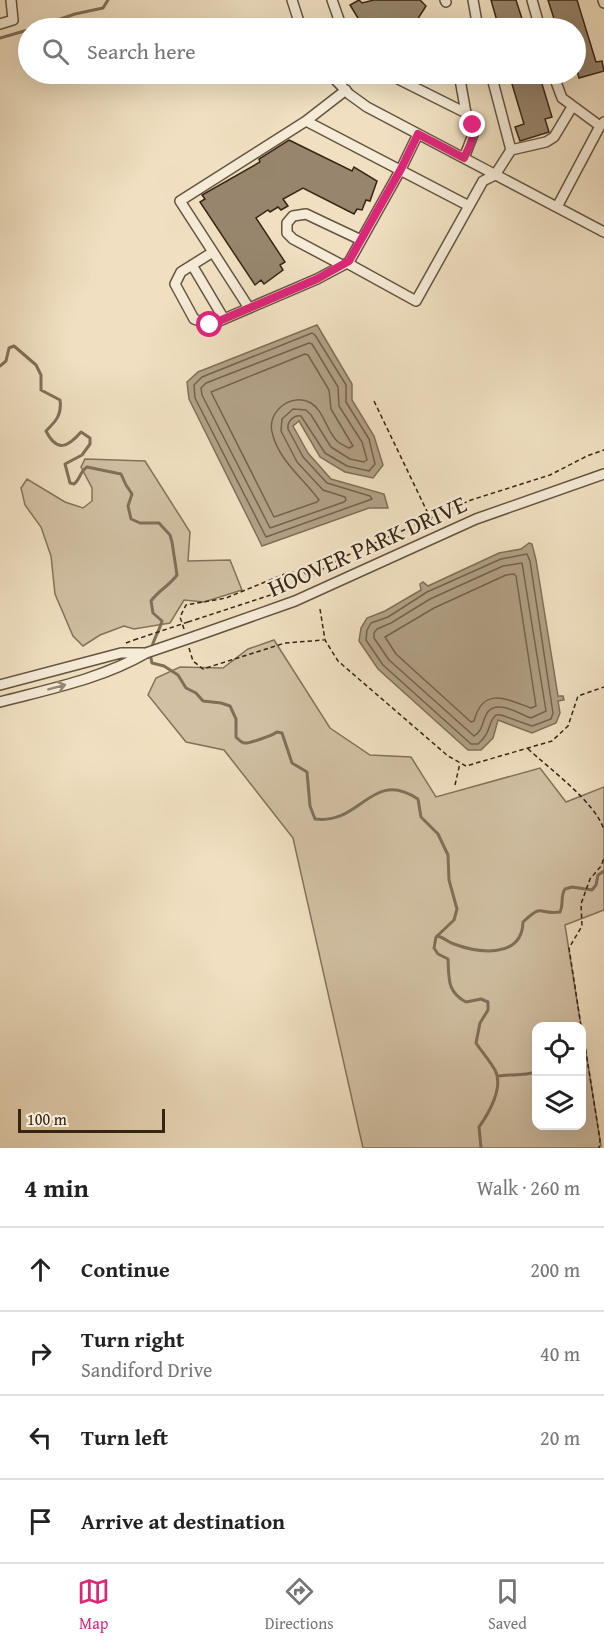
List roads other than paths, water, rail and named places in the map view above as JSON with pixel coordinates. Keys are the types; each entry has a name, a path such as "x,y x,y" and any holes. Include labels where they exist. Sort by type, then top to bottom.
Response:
{"street":[{"path":"0,24 13,20 11,0"},
{"path":"294,0 298,18"},
{"path":"332,0 338,18"},
{"path":"473,0 476,18"},
{"path":"532,0 537,18"},
{"path":"340,84 367,107 604,232"},
{"path":"408,84 466,113"},
{"path":"461,84 466,113 474,132 464,158"},
{"path":"494,84 511,150"},
{"path":"557,84 562,98 572,107 602,124 557,207"},
{"path":"249,308 180,201 306,121 346,90"},
{"path":"361,240 306,214 293,216 287,223 287,233 293,239 416,302 483,181 495,175 511,150 546,142 554,137 572,107"},
{"path":"306,121 469,206"},
{"path":"213,252 181,272 175,284 194,319 210,325 317,279 345,264 401,169 418,134"},
{"path":"192,265 224,319"},
{"name":"HOOVER PARK DRIVE","path":"0,702 83,680 126,665 146,653 295,601 476,519 604,474"},
{"name":"HOOVER PARK DRIVE","path":"0,685 121,653 146,653"}],"water":[{"path":"317,325 352,384 352,400 374,436 383,465 373,478 345,472 320,457 299,421 293,426 308,453 331,479 384,494 388,508 369,508 262,546 189,399 187,382 198,372"},
{"path":"529,543 532,544 536,560 558,696 563,696 564,700 558,701 560,713 556,723 532,733 498,720 493,738 481,750 468,750 378,669 359,641 361,628 367,618 385,611 421,590 420,584 423,582 428,586 499,553 521,549"}],"waterway":[{"path":"63,18 103,8 108,0"},
{"path":"0,38 18,33"},
{"path":"0,366 6,361 9,348 14,346 36,365 41,375 41,390 60,400 58,417 46,431 54,443 67,444 81,432 90,438 90,444 82,455 65,464 70,483 74,484 87,467 121,474 132,494 128,506 131,519 140,523 159,523 170,535 177,575 151,601 153,613 162,621 152,647 152,663 164,666 178,675 186,688 196,693 203,701 230,706 236,719 236,737 241,742 251,742 277,732 282,733 292,763 307,772 310,806 315,819 331,819 344,814 377,793 389,790 402,791 418,799 421,817 438,834 448,855 449,880 457,909 454,920 436,937 434,948 438,954 448,959 450,984 455,994 466,1002 481,999 488,1002 488,1010 480,1023 476,1043 495,1070 498,1084 491,1107 479,1127 481,1148"},
{"path":"437,936 475,950 507,948 521,934 523,922 530,916 538,911 560,912 565,889 572,887 592,890 596,885 598,875 604,871"},
{"path":"498,1076 532,1073"}]}
